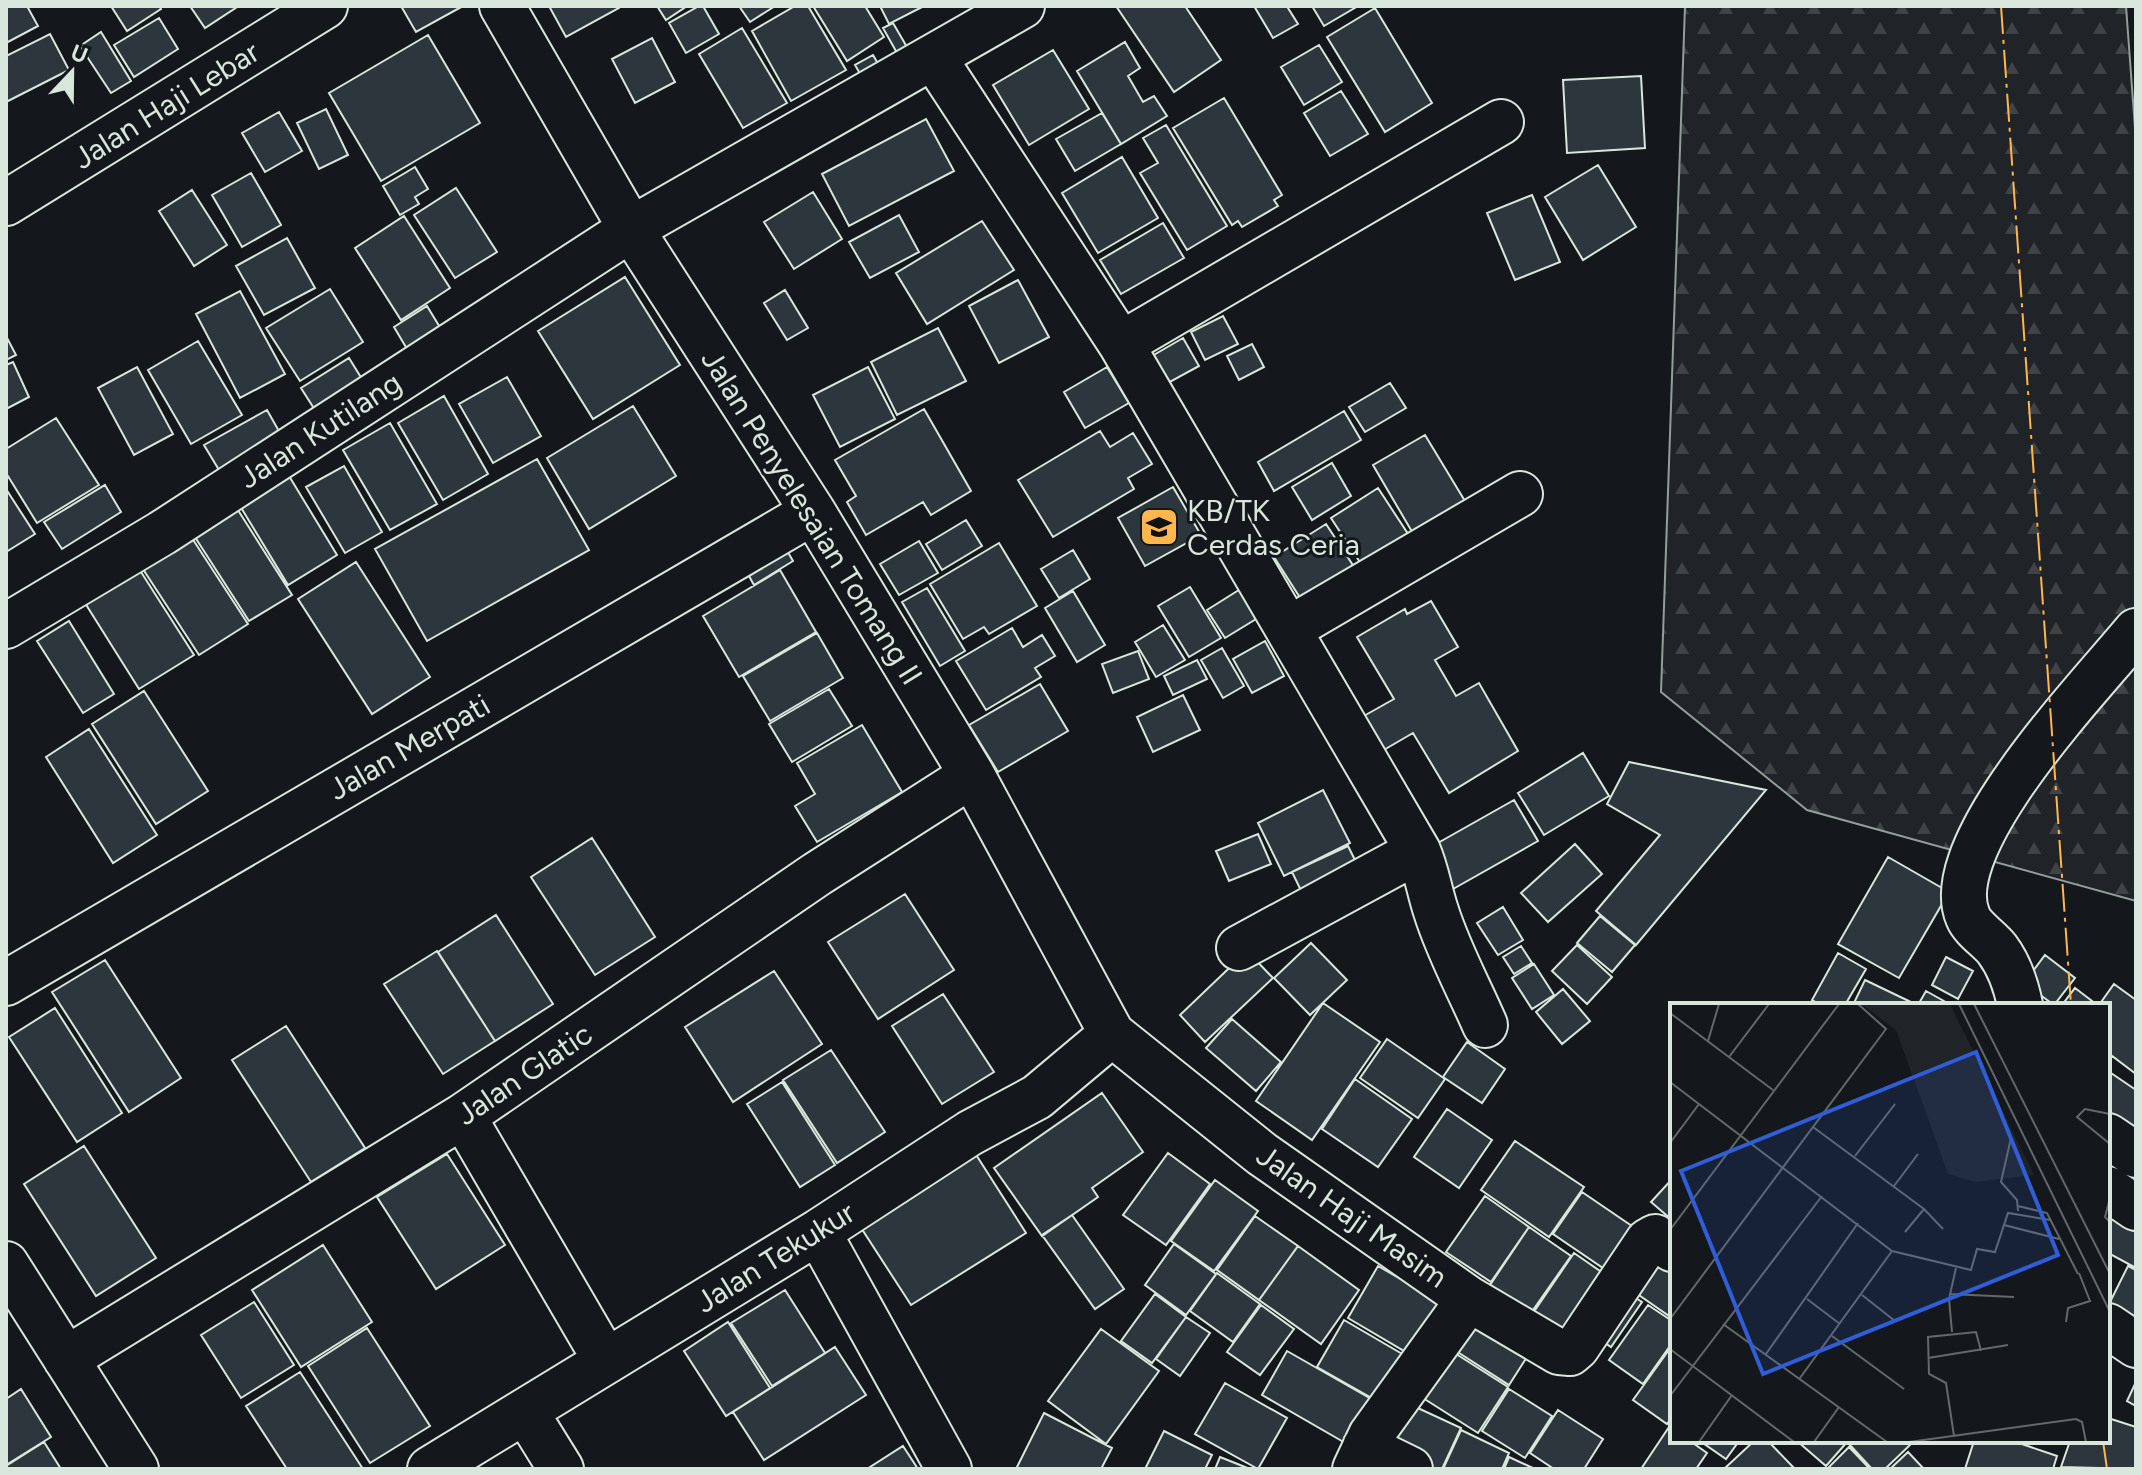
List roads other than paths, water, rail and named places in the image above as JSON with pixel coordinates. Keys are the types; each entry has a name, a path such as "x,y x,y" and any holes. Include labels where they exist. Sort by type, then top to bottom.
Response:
{"street":[{"name":"Jalan Haji Lebar","path":"6,203 325,6"},
{"name":"Jalan Penyelesaian Tomang II","path":"502,6 631,229 813,512 972,775 1112,1034"},
{"name":"Jalan Kutilang","path":"6,626 162,533 631,229 1022,6"},
{"path":"934,58 1121,344 1418,851 1430,880 1435,909 1485,1025"},
{"path":"1121,344 1501,122"},
{"path":"1289,629 1520,494"},
{"name":"Jalan Merpati","path":"6,983 813,512"},
{"path":"2020,1003 2016,985 1997,950 1968,917 1965,877 1980,833 2000,798 2136,631"},
{"name":"Jalan Glatic","path":"66,1359 463,1116 804,883 972,775"},
{"path":"1239,948 1418,851"},
{"name":"Jalan Tekukur","path":"430,1469 818,1232 970,1133 1037,1097 1112,1034"},
{"name":"Jalan Haji Masim","path":"1112,1034 1262,1154 1469,1299 1360,1458"},
{"path":"463,1116 606,1361"},
{"path":"2110,1137 2136,1155"},
{"path":"2110,1190 2136,1208"},
{"path":"818,1232 949,1469"},
{"path":"1469,1299 1559,1352 1570,1353 1648,1241 1655,1237 1670,1248"},
{"path":"6,1264 136,1469"},
{"path":"2110,1327 2136,1345"},
{"path":"525,1411 561,1469"},
{"path":"1360,1458 1410,1469"}],"place":[{"name":"KB/TK Cerdas Ceria","path":"1159,527"}]}
